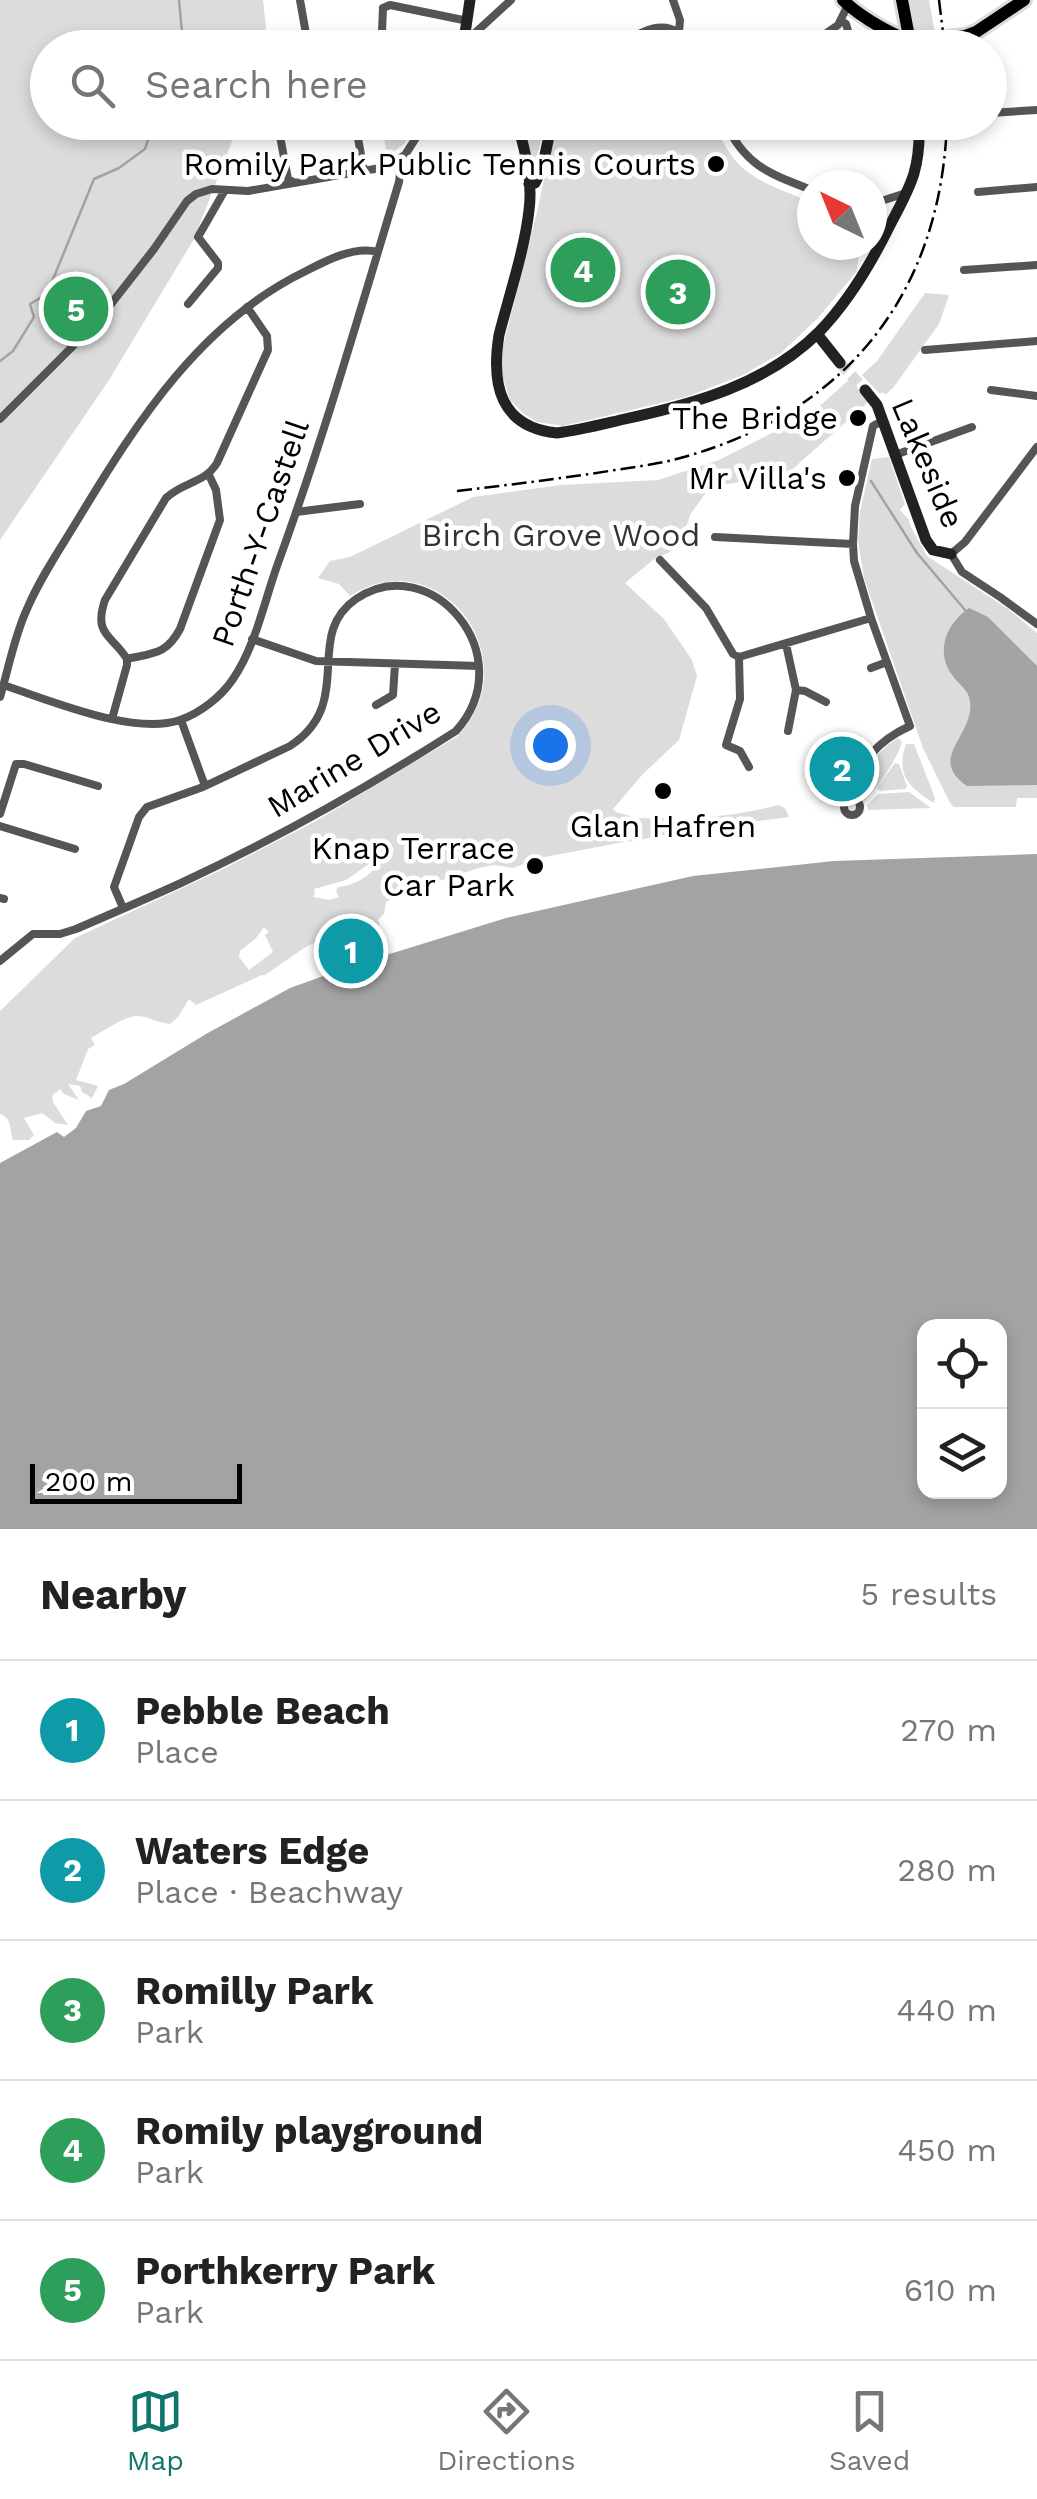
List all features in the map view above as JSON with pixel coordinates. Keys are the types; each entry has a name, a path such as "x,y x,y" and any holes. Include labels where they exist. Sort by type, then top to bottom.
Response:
{"main road":[{"path":"902,0 909,30"},
{"path":"978,30 1024,0"},
{"path":"845,3 887,29 898,29 905,17"}],"street":[{"path":"300,0 305,30"},
{"path":"468,30 470,0"},
{"path":"477,30 510,0"},
{"path":"673,0 680,20 678,30"},
{"path":"830,30 842,21 845,3"},
{"path":"382,30 381,4 468,20"},
{"path":"842,21 848,30"},
{"path":"645,30 672,30"},
{"path":"1007,112 1037,110"},
{"path":"281,140 288,179 293,182"},
{"path":"358,140 364,171"},
{"path":"0,420 97,322 187,201 204,190 248,191 386,167 416,140"},
{"path":"522,140 530,209 496,356 500,392 506,406 523,424 540,431 572,431 666,410 715,396 776,366 817,334 862,279 872,260"},
{"path":"529,184 535,182 542,170 548,140"},
{"path":"735,140 756,165 797,184"},
{"path":"887,231 916,173 920,140"},
{"name":"Porth-Y-Castell","path":"180,720 214,700 227,687 252,639 378,252 399,182 396,162"},
{"path":"978,192 1037,187"},
{"path":"188,304 218,268 198,236 225,190"},
{"path":"887,199 906,193"},
{"path":"0,697 28,607 137,425 180,371 219,330 292,278 358,250 378,252"},
{"path":"964,270 1037,264"},
{"path":"112,719 127,658 105,634 101,611 166,498 180,486 210,475 264,365 267,336 247,307"},
{"path":"817,334 840,363"},
{"path":"925,350 1037,341"},
{"name":"Lakeside","path":"864,390 877,406 933,550 951,554 962,572 1037,624"},
{"path":"991,390 1037,396"},
{"path":"852,799 866,759 890,737 910,726 858,578 853,544 855,506 873,426 882,421"},
{"path":"869,445 893,449 972,427"},
{"path":"951,554 966,542 1037,447"},
{"path":"127,658 162,650 172,643 180,629 220,520 210,475"},
{"path":"296,512 360,504"},
{"path":"716,538 853,544"},
{"path":"660,560 706,608 733,654 739,657 871,618"},
{"path":"123,908 114,887 139,817 147,807 205,786 301,740 314,725 328,690 330,662 329,643 332,630 353,601 391,587 438,599 453,610 472,636 479,666 330,662 298,656 252,639"},
{"path":"786,644 796,690 788,731"},
{"path":"739,657 740,699 726,745 740,751 748,767"},
{"path":"871,668 887,662"},
{"path":"376,706 393,695 395,664"},
{"name":"Marine Drive","path":"0,961 33,934 60,934 123,908 314,816 456,731 472,708 479,686 479,666"},
{"path":"4,686 112,719 146,725 180,720 205,786"},
{"path":"796,690 826,702"},
{"path":"0,814 16,764 98,786"},
{"path":"0,826 75,849"}],"green space":[{"path":"0,0 263,0 265,30 30,30 30,140 232,140 194,239 109,380 0,540"},
{"path":"909,0 929,0 934,30 916,30"},
{"path":"384,140 406,140 404,144 387,157"},
{"path":"526,140 541,140 534,166"},
{"path":"552,140 723,140 734,159 750,174 797,196 797,260 858,260 857,271 818,318 781,353 743,375 686,397 563,426 537,422 510,400 501,372 503,346"},
{"path":"925,293 949,295 939,324 893,388 885,395 880,394 862,375 877,361"},
{"name":"Birch Grove Wood","path":"851,378 868,402 782,480 710,487 690,515 680,547 653,560 625,583 664,619 692,660 697,676 679,740 613,809 637,818 624,842 540,858 513,868 479,868 425,883 386,902 384,914 378,920 380,925 317,949 314,943 265,975 196,1005 189,999 170,1024 137,1016 121,1021 91,1038 95,1045 88,1049 76,1080 98,1086 92,1098 80,1086 68,1084 79,1100 60,1089 52,1096 68,1125 55,1123 42,1113 24,1118 34,1135 29,1140 13,1140 9,1122 0,1114 0,1011 75,938 316,821 458,736 478,705 484,672 479,642 464,615 442,594 414,583 383,582 350,596 339,584 318,578 330,561 350,557 473,497 561,485 658,480 719,460 813,412","holes":["386,852 366,876 338,887 339,897 313,897 314,889 346,880","264,927 269,932 265,935 273,952 249,970 239,957 240,951"]},
{"path":"889,457 905,504 900,510 927,556 1008,609 1037,633 1037,798 1017,798 1016,807 954,807 923,748 864,578 858,541 860,511 872,459"},
{"path":"898,738 902,742 895,758 864,801 858,793 868,769 883,749"},
{"path":"906,744 914,744 934,803 907,780 902,764"},
{"path":"895,763 899,764 907,786 880,791 877,788"},
{"path":"909,792 931,808 868,810 867,805 878,794"},
{"path":"778,805 785,808 789,817 627,842 639,818 709,817"}],"shaded area":[{"path":"969,608 988,617 1037,666 1037,785 967,786 951,766 951,756 970,714 970,701 947,667 944,648 949,630"},
{"path":"1037,854 1037,1529 0,1529 0,1163 57,1132 64,1137 76,1128 86,1111 101,1106 109,1090 290,988 506,918 693,876 834,861"}],"waterway":[{"path":"179,0 182,30"},
{"path":"0,361 13,351 34,317 30,304 47,294 94,179 119,168 145,149 148,140"},
{"path":"871,481 917,553 965,610"}],"tunnel":[{"path":"840,363 865,390"}],"railway":[{"path":"939,0 943,30"},
{"path":"457,491 675,459 742,436 793,409 838,376 875,336 904,291 926,240 941,183 945,140"}],"place":[{"name":"Romily Park Public Tennis Courts","path":"716,164"},
{"name":"Romily playground","path":"583,270"},
{"name":"Romilly Park","path":"678,292"},
{"name":"Porthkerry Park","path":"76,309"},
{"name":"The Bridge","path":"858,418"},
{"name":"Mr Villa's","path":"847,478"},
{"name":"Waters Edge","path":"842,769"},
{"name":"Glan Hafren","path":"663,791"},
{"name":"Knap Terrace Car Park","path":"535,866"},
{"name":"Pebble Beach","path":"351,951"}]}
